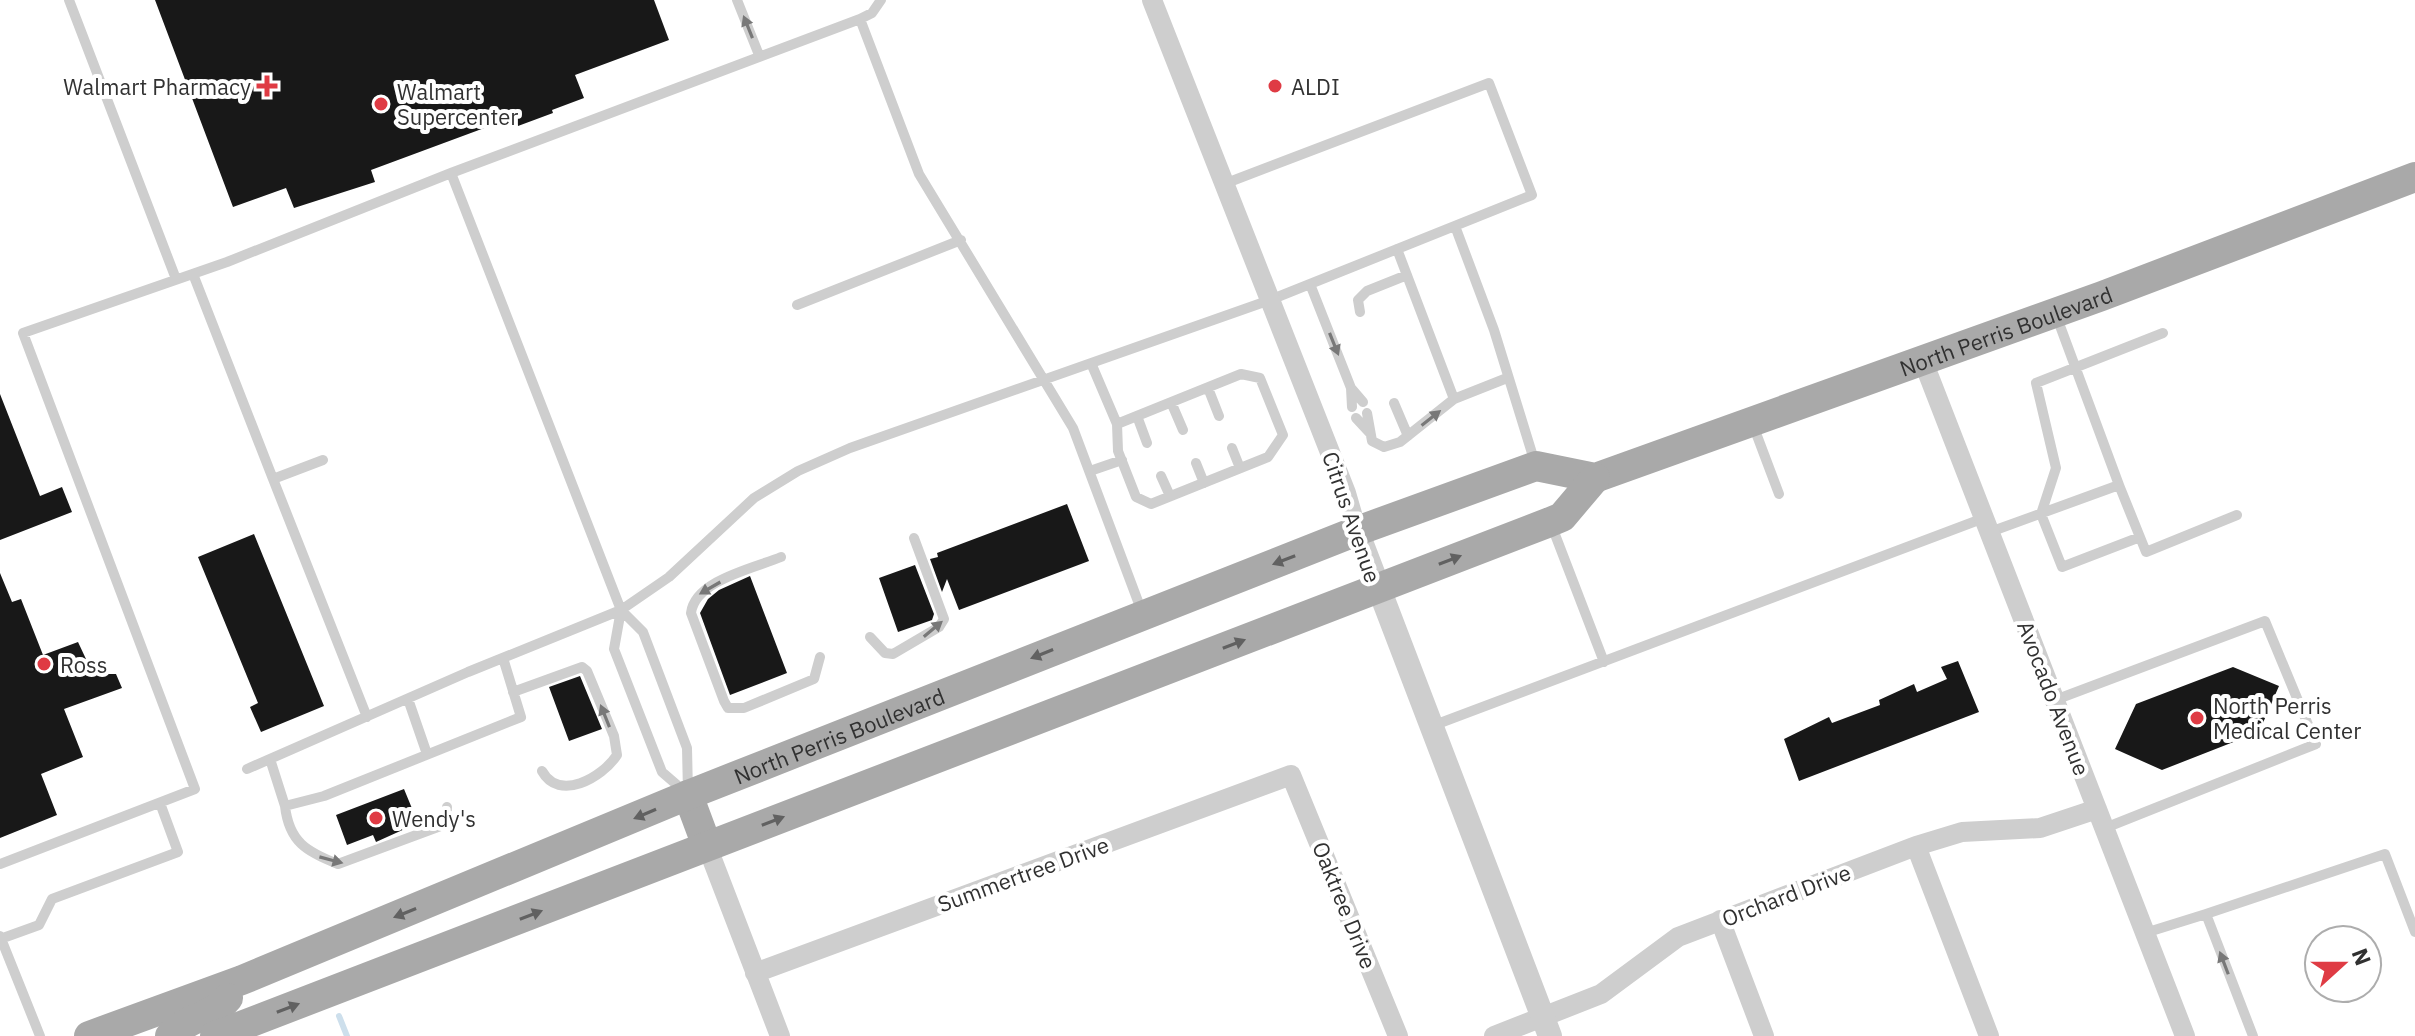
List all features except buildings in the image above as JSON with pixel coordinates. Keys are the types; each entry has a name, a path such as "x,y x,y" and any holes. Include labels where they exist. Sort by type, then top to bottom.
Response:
{"main road":[{"name":"North Perris Boulevard","path":"1595,478 2055,313 2415,177"},
{"name":"North Perris Boulevard","path":"89,1036 242,980 688,795 1143,614 1536,466"},
{"path":"215,1036 1550,522 1562,517 1595,478 1536,466"},
{"path":"688,795 707,846"},
{"path":"170,1036 187,1023 219,1010 242,980"}],"street":[{"name":"Citrus Avenue","path":"1152,0 1346,493 1377,588 1546,1026"},
{"name":"Avocado Avenue","path":"1923,361 2185,1036"},
{"name":"Summertree Drive","path":"755,973 1291,775"},
{"name":"Oaktree Drive","path":"1291,775 1398,1036"},
{"name":"Orchard Drive","path":"1494,1036 1546,1026 1601,994 1678,937 1916,846 1962,832 2040,828 2097,809"},
{"path":"707,846 780,1036"},
{"path":"1916,846 1989,1036"},
{"path":"1720,920 1764,1036"}],"lane":[{"path":"69,0 176,279"},
{"path":"737,0 759,55"},
{"path":"0,864 195,789 23,333 193,274 759,55 860,19 872,13 881,0"},
{"path":"860,19 919,174 1073,428 1143,614"},
{"path":"247,769 621,610 669,577 754,498 798,471 850,448 1270,300 1532,195 1489,83 1224,184"},
{"path":"451,173 621,610 643,632 687,748 688,795"},
{"path":"1455,226 1494,330 1536,466"},
{"path":"797,305 961,240"},
{"path":"1397,249 1454,399"},
{"path":"193,274 367,717"},
{"path":"1360,312 1358,300 1367,291 1407,275"},
{"path":"1310,284 1351,388 1354,413 1369,432"},
{"path":"2055,313 2146,552 2237,515"},
{"path":"2140,537 2062,567 2041,514 2056,468 2036,383 2163,333"},
{"path":"1091,363 1117,424 1122,460 1136,497 1151,504 1268,457 1283,435 1260,378 1241,374 1117,424"},
{"path":"1351,388 1365,407 1372,441 1384,447 1408,436 1454,399 1507,378"},
{"path":"1208,388 1219,416"},
{"path":"1171,402 1183,430"},
{"path":"1394,403 1408,436"},
{"path":"1137,416 1147,443"},
{"path":"1752,423 1779,494"},
{"path":"1232,448 1240,468"},
{"path":"273,479 323,460"},
{"path":"1090,471 1122,460"},
{"path":"1196,463 1204,483"},
{"path":"1161,476 1170,496"},
{"path":"1430,727 1987,525 2041,514 2119,485"},
{"path":"1550,522 1604,662"},
{"path":"870,637 885,653 893,654 939,627 944,619 914,538"},
{"path":"781,557 705,588 692,606 691,613 724,701 728,708 736,710 814,679 820,657"},
{"path":"621,610 614,649 662,772 688,795"},
{"path":"2055,700 2265,621 2316,744 2105,828"},
{"path":"285,806 324,796 521,717 503,658"},
{"path":"513,692 582,667 587,671 614,736 617,755 589,779 573,786 557,786 548,781 542,771"},
{"path":"408,699 427,754"},
{"path":"270,759 294,839 302,848 338,864 446,824 447,807"},
{"path":"40,1036 2,937 39,925 52,899 178,852 160,803"},
{"path":"2145,933 2385,854 2415,932"},
{"path":"2206,914 2253,1036"}],"waterway":[{"path":"339,1016 347,1036"}],"place":[{"name":"Walmart Pharmacy","path":"267,86"},
{"name":"ALDI","path":"1275,86"},
{"name":"Walmart Supercenter","path":"381,104"},
{"name":"Ross","path":"44,664"},
{"name":"North Perris Medical Center","path":"2197,718"},
{"name":"Wendy's","path":"376,818"}]}
